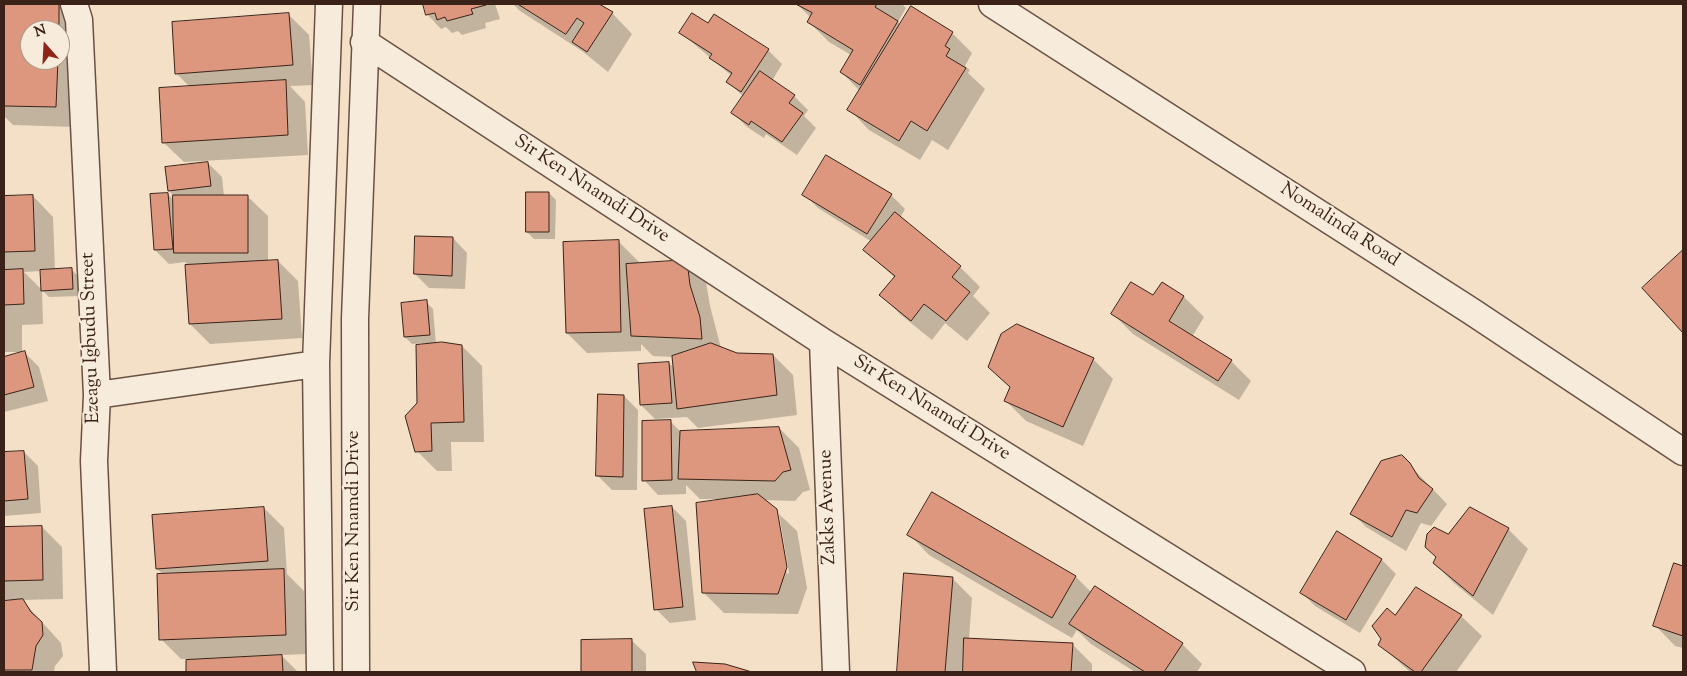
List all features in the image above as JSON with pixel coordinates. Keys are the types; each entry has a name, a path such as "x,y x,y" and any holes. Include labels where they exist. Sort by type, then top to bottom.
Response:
{"street":[{"name":"Ezeagu Igbudu Street","path":"74,4 78,20 97,394 94,461 103,672"},
{"name":"Sir Ken Nnamdi Drive","path":"320,672 316,364 326,42 329,4"},
{"path":"364,42 367,4"},
{"name":"Nomalinda Road","path":"992,4 1472,311 1683,452"},
{"name":"Sir Ken Nnamdi Drive","path":"364,42 823,342 1352,672"},
{"name":"Sir Ken Nnamdi Drive","path":"356,672 355,319 364,42"},
{"name":"Zakks Avenue","path":"823,342 836,672"},
{"path":"97,394 316,364"}],"building":[{"path":"4,4 59,4 59,20 20,20 20,70 58,70 56,107 4,106"},
{"path":"423,4 486,5 471,9 473,14 447,21 445,17 437,20 435,13 426,15"},
{"path":"518,4 599,4 613,12 587,52 572,42 584,23 577,18 566,34"},
{"path":"796,4 877,4 875,7 898,21 860,85 840,72 853,50 807,22 812,13"},
{"path":"911,6 953,32 945,46 950,49 946,56 966,68 927,131 911,121 899,141 847,110"},
{"path":"289,13 293,65 175,74 172,22"},
{"path":"692,13 708,23 714,14 769,49 741,92 726,82 732,73 709,58 712,54 679,33"},
{"path":"760,71 795,95 789,103 803,113 782,142 751,121 749,125 731,113"},
{"path":"286,80 288,135 162,143 159,88"},
{"path":"826,155 892,194 867,234 802,195"},
{"path":"208,162 211,186 168,191 165,167"},
{"path":"526,192 549,192 549,232 526,232"},
{"path":"168,193 173,249 154,250 150,194"},
{"path":"33,195 35,251 4,252 4,196"},
{"path":"173,195 248,195 248,253 174,253"},
{"path":"895,212 961,266 952,277 970,292 946,321 924,304 911,321 879,295 895,276 863,250"},
{"path":"415,236 453,237 452,276 414,274"},
{"path":"619,240 621,332 566,333 563,242"},
{"path":"1683,250 1683,333 1642,288"},
{"path":"278,260 282,319 189,324 185,265"},
{"path":"687,260 690,285 700,317 702,339 631,336 626,264"},
{"path":"72,268 73,289 41,291 40,270"},
{"path":"23,269 24,304 4,305 4,270"},
{"path":"1131,282 1153,295 1162,282 1184,296 1169,321 1232,360 1218,381 1111,314"},
{"path":"427,300 430,335 404,337 401,303"},
{"path":"1017,324 1094,358 1063,427 1004,401 1010,387 988,367 1001,334"},
{"path":"442,342 462,345 464,422 431,423 432,451 415,452 405,416 417,403 416,345"},
{"path":"711,343 737,353 773,354 777,395 677,409 672,356"},
{"path":"25,351 34,387 4,395 4,357"},
{"path":"669,362 672,403 640,405 638,364"},
{"path":"598,394 624,395 623,477 596,476"},
{"path":"671,420 672,480 642,481 642,421"},
{"path":"779,427 791,470 783,472 775,481 678,479 680,431"},
{"path":"24,451 28,499 4,501 4,452"},
{"path":"1402,455 1410,463 1419,478 1433,489 1417,513 1406,510 1392,537 1350,514 1381,461"},
{"path":"932,492 1076,576 1052,618 907,535"},
{"path":"758,494 777,509 787,567 778,594 702,593 696,503"},
{"path":"672,506 683,607 654,610 644,509"},
{"path":"264,507 268,561 156,569 152,515"},
{"path":"1470,507 1509,528 1473,596 1433,563 1436,557 1425,547 1427,534 1434,527 1448,534"},
{"path":"42,526 43,580 4,581 4,527"},
{"path":"1337,531 1382,559 1346,620 1300,593"},
{"path":"1674,563 1683,566 1683,636 1653,626"},
{"path":"284,569 286,635 159,640 157,574"},
{"path":"904,573 953,577 945,672 897,672"},
{"path":"1095,586 1183,643 1164,672 1145,672 1069,624"},
{"path":"1416,587 1462,615 1421,672 1415,672 1378,645 1381,639 1372,626 1387,608 1395,615"},
{"path":"23,599 31,612 42,622 43,635 36,646 32,670 4,670 4,601"},
{"path":"964,638 1073,643 1071,672 963,672"},
{"path":"632,639 632,672 581,672 581,640"},
{"path":"282,655 283,672 186,672 186,660"},
{"path":"693,662 725,664 752,672 697,672"}]}
